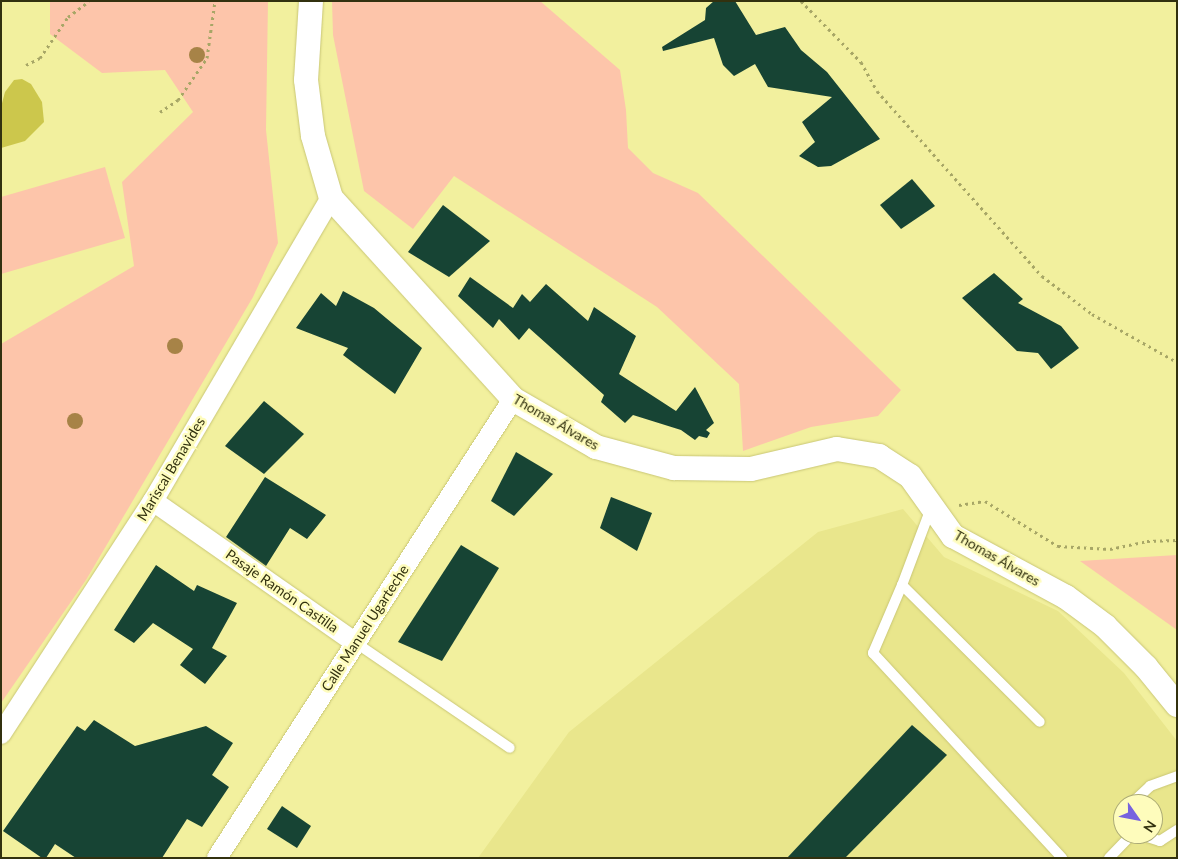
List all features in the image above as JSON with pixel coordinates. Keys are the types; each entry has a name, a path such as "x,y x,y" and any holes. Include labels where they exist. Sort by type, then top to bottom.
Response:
{"street":[{"name":"Thomas Álvares","path":"311,1 306,80 313,136 331,198 513,399 596,447 674,468 751,469 837,449 879,456 910,476 931,508 953,536 1066,596 1105,626 1146,667 1177,705"},
{"name":"Mariscal Benavides","path":"1,734 154,501 331,198"},
{"name":"Calle Manuel Ugarteche","path":"218,858 513,399"},
{"name":"Pasaje Ramón Castilla","path":"154,501 356,643"}],"lane":[{"path":"931,508 902,585 872,653 1062,858"},
{"path":"902,585 1040,722"},
{"name":"Pasaje Ramón Castilla","path":"356,643 510,748"},
{"path":"1142,794 1150,786 1177,776"},
{"path":"1163,839 1177,830"},
{"path":"1109,858 1122,844"}],"path":[{"path":"26,65 40,58 68,17 89,1"},
{"path":"160,112 178,100 207,58 215,1"},
{"path":"801,1 861,62 877,91 1042,276 1092,314 1177,362"},
{"path":"931,508 985,501 1058,546 1110,549 1147,541 1177,540"}],"shaded area":[{"path":"50,1 268,1 266,130 278,243 253,297 86,580 1,703 1,344 134,266 122,182 193,112 165,70 102,73 50,34"},
{"path":"332,1 540,1 620,70 626,110 628,148 653,173 698,193 901,390 878,416 811,427 743,451 739,384 657,307 454,176 413,229 364,191 333,35"},
{"path":"22,79 31,84 42,102 44,122 25,141 1,148 1,107 5,92 14,80"},
{"path":"105,167 125,238 1,274 1,197"},
{"path":"903,509 944,557 1058,611 1124,673 1177,741 1177,858 478,858 569,732 818,532"},
{"path":"1177,555 1177,630 1080,561"}],"building":[{"path":"714,1 735,1 756,35 785,27 801,50 827,72 880,139 831,166 818,167 799,156 815,142 802,122 832,97 768,87 755,64 734,76 723,65 714,38 663,51 662,47 705,20 706,8"},
{"path":"912,179 935,206 901,229 880,205"},
{"path":"443,205 490,241 449,277 408,252"},
{"path":"994,273 1023,299 1018,303 1061,326 1079,348 1051,369 1038,353 1017,351 962,298"},
{"path":"470,277 513,308 522,294 530,302 546,284 588,321 594,307 636,336 619,374 676,411 695,387 714,423 706,430 710,433 707,438 699,436 695,440 681,430 633,415 625,423 601,402 604,395 529,328 519,340 499,319 493,328 458,296"},
{"path":"343,291 374,308 422,348 395,394 343,355 348,348 296,328 321,293 336,306"},
{"path":"264,401 304,434 264,474 225,446"},
{"path":"516,452 553,474 514,516 491,501"},
{"path":"265,477 326,515 307,539 290,528 266,566 226,537"},
{"path":"611,497 652,513 637,551 600,528"},
{"path":"461,545 499,568 442,661 398,642"},
{"path":"156,565 194,591 197,585 237,603 212,648 227,656 205,684 180,665 193,649 153,623 134,643 114,630"},
{"path":"94,720 135,746 206,726 233,743 212,775 229,787 202,827 187,819 162,858 76,858 55,844 46,858 42,858 3,831 77,726 85,731"},
{"path":"912,725 947,755 845,858 787,858"},
{"path":"282,806 311,826 297,848 267,829"}]}
